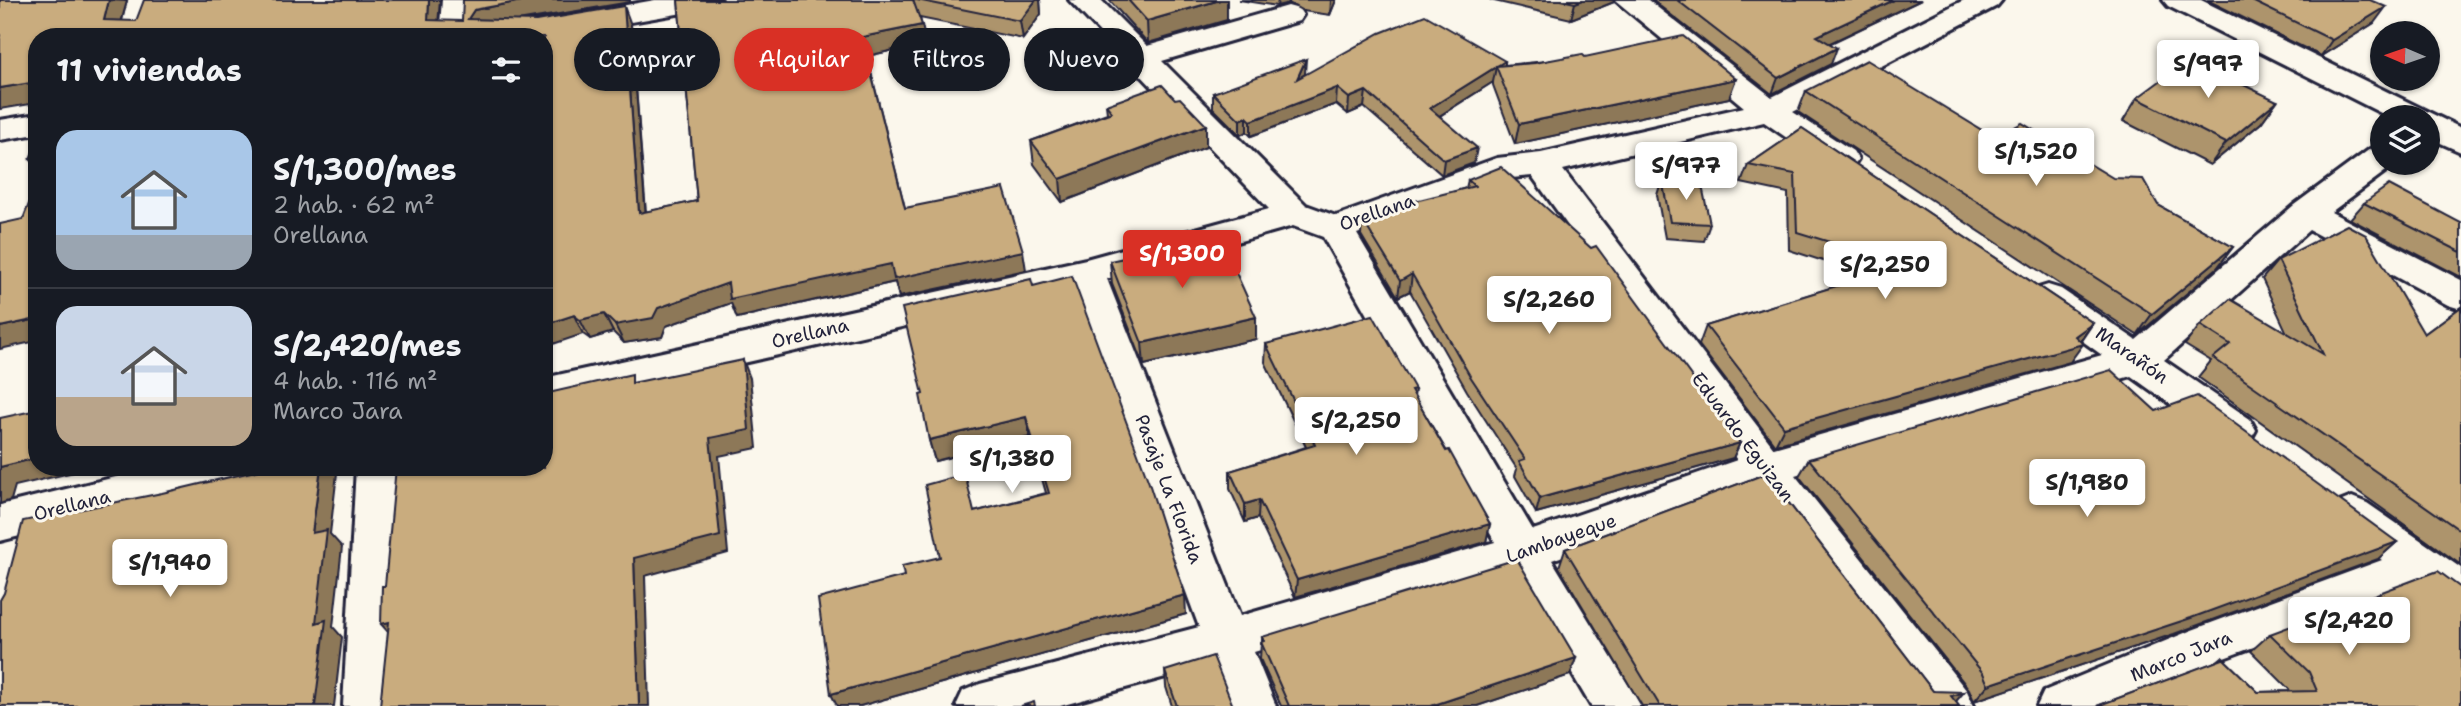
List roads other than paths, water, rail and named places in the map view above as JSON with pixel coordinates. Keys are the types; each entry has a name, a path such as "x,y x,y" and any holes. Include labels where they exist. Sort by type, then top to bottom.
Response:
{"street":[{"path":"455,28 457,0"},
{"path":"546,28 706,0"},
{"path":"1084,0 1111,28"},
{"path":"1630,0 1769,111 1862,173"},
{"name":"Orellana","path":"553,391 1086,272 1202,242 1294,213 1336,229 1497,169 1541,164 1769,111 1987,0"},
{"path":"2178,0 2389,105"},
{"path":"1144,57 1288,15"},
{"path":"1144,63 1294,213"},
{"path":"0,130 28,125"},
{"path":"2440,130 2461,141"},
{"name":"Eduardo Eguizan","path":"1541,164 1765,467 1950,706"},
{"path":"2140,359 2306,213 2370,167"},
{"path":"2306,213 2461,296"},
{"path":"1336,229 1523,552 1617,706"},
{"name":"Pasaje La Florida","path":"1086,272 1252,706"},
{"name":"Marañón","path":"2024,282 2140,359 2263,450"},
{"name":"Lambayeque","path":"980,706 1227,640 1523,552 1765,467 2140,359"},
{"name":"Orellana","path":"13,534 197,476"},
{"path":"368,706 377,476"},
{"path":"2319,491 2461,593"},
{"name":"Marco Jara","path":"2061,706 2208,644 2421,565"},
{"path":"2208,644 2243,680"}]}
